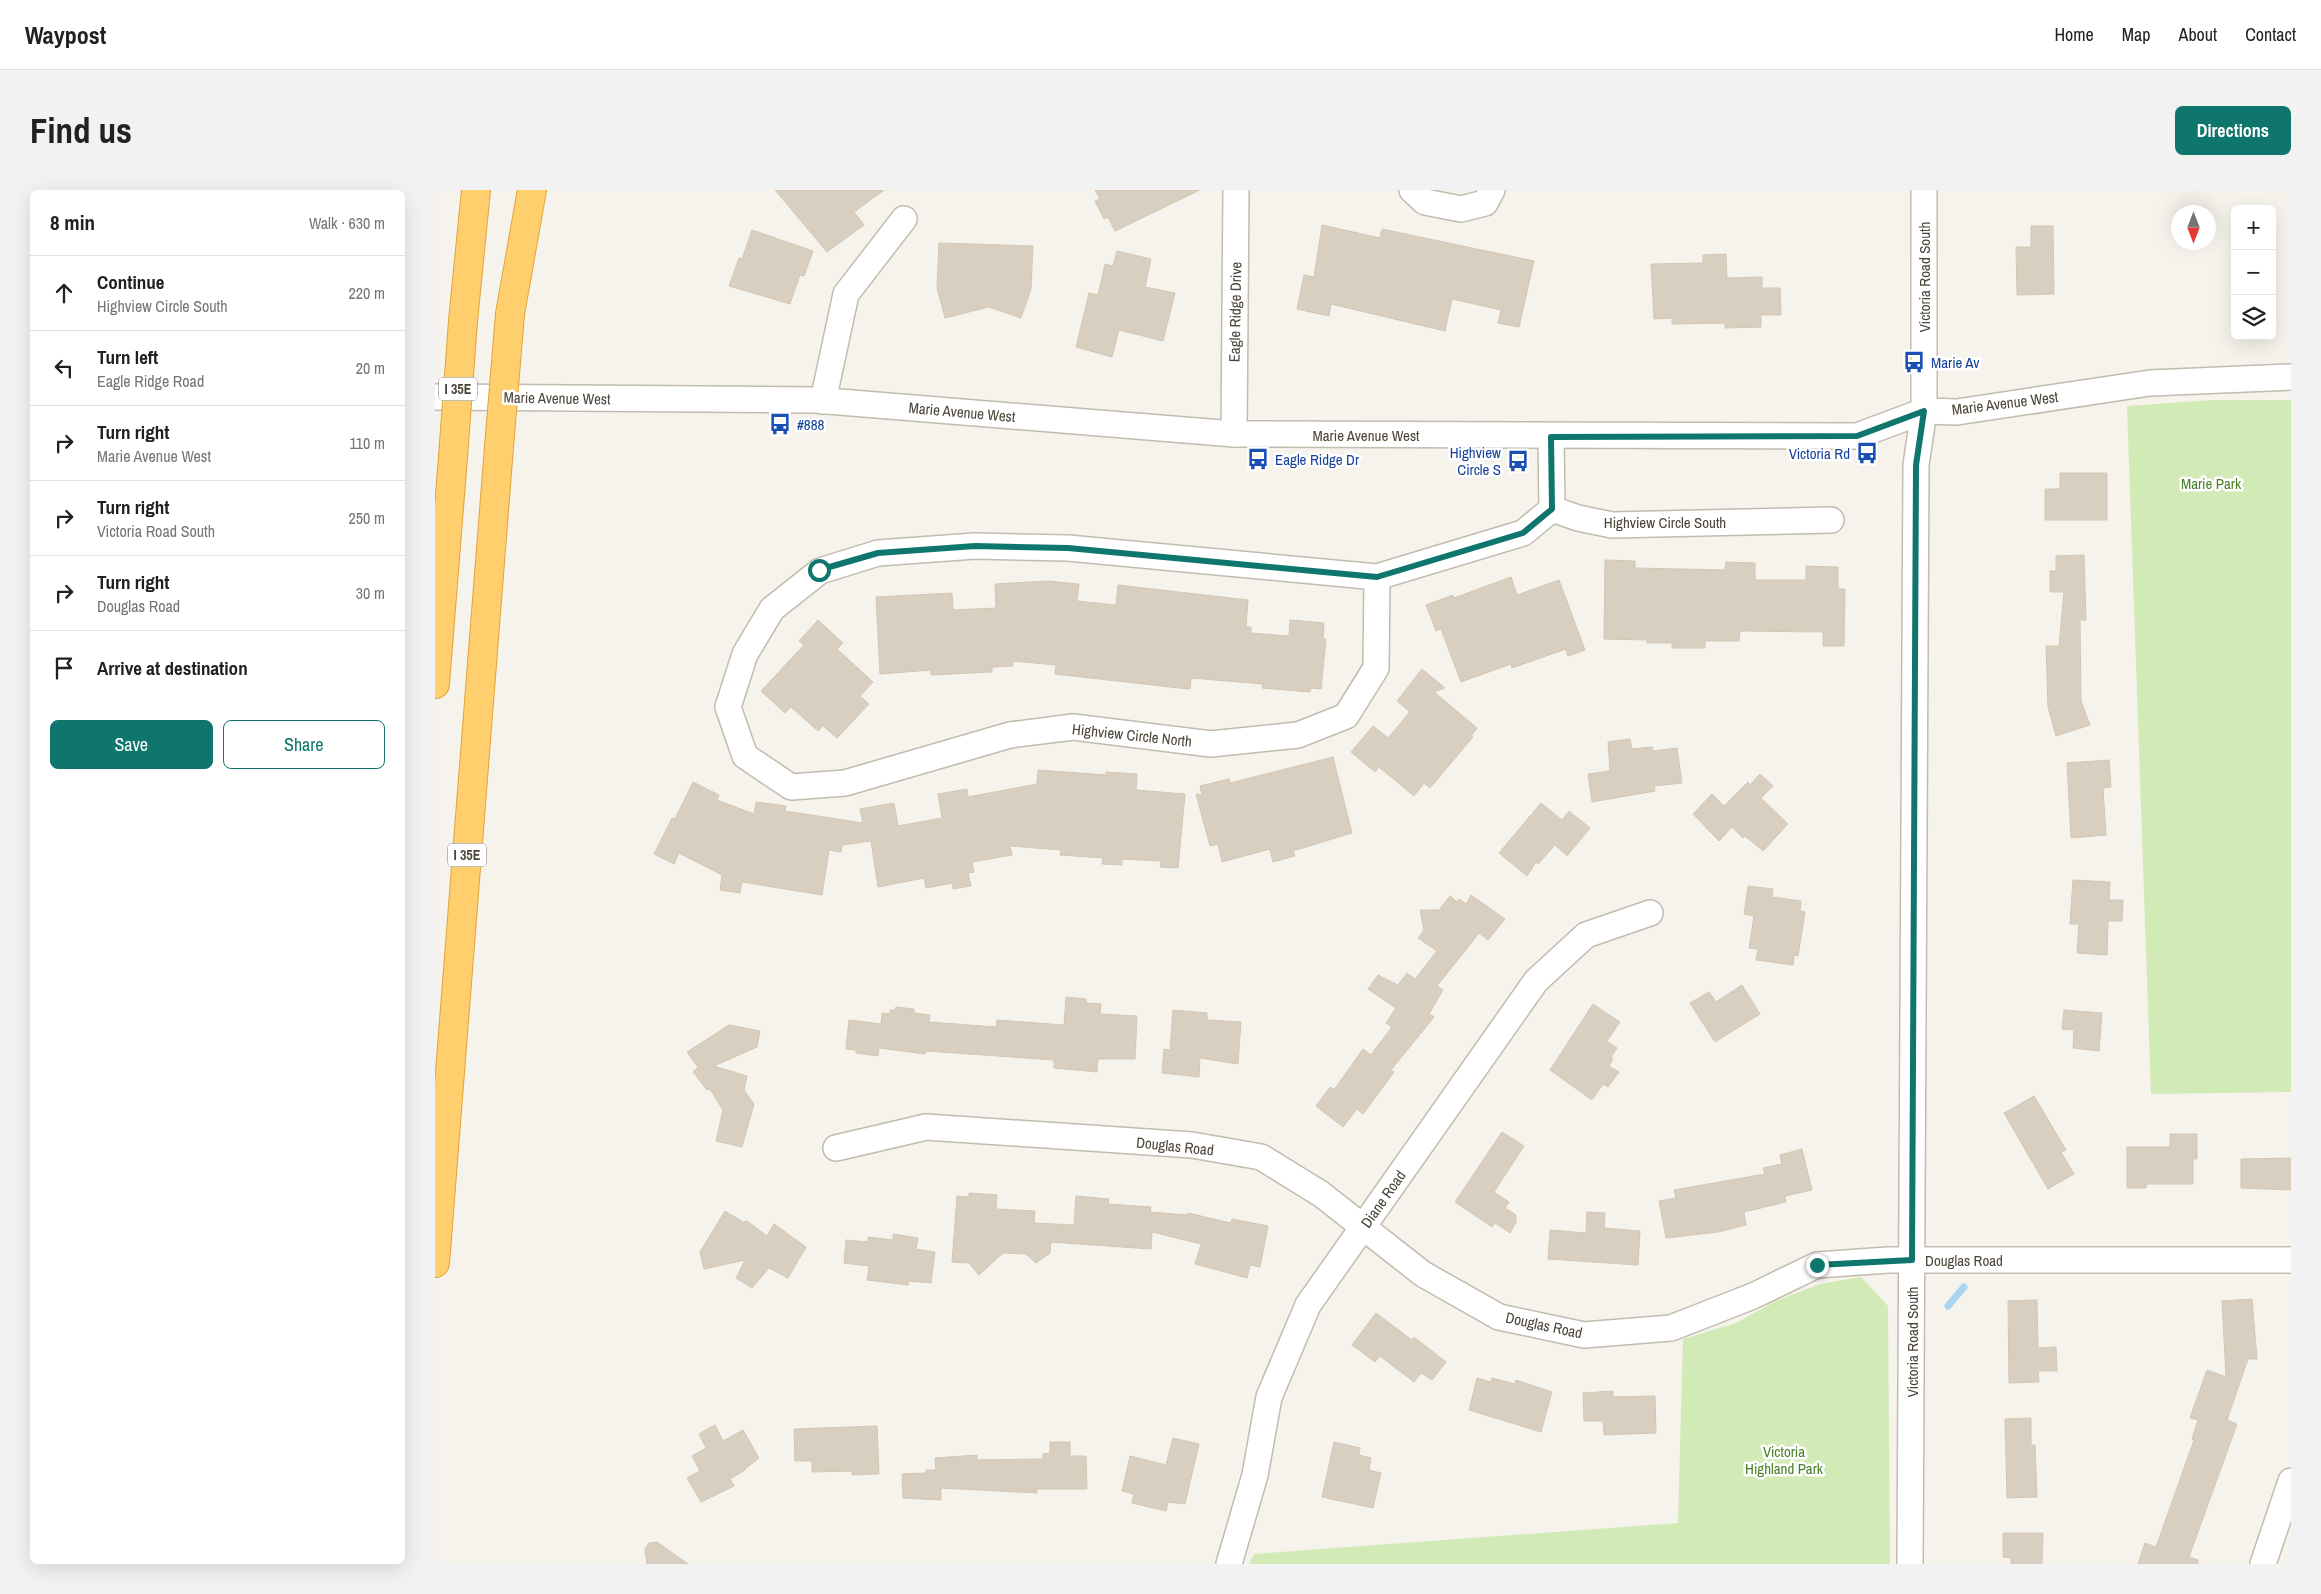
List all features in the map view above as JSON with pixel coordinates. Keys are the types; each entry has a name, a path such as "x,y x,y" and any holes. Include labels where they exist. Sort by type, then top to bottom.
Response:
{"highway":[{"name":"I 35E","path":"435,684 463,321 476,190"},
{"name":"I 35E","path":"435,1263 510,314 532,190"}],"street":[{"name":"Eagle Ridge Drive","path":"1234,434 1236,190"},
{"path":"1412,190 1425,202 1461,209 1485,203 1492,190"},
{"name":"Victoria Road South","path":"1910,1564 1916,465 1924,411 1924,190"},
{"path":"823,401 846,294 904,219"},
{"name":"Marie Avenue West","path":"435,397 823,401 1234,434 1551,437 1857,436 1924,411 1957,412 2150,383 2291,377"},
{"path":"1377,577 1523,533 1552,509 1551,437"},
{"name":"Highview Circle South","path":"1552,509 1578,518 1612,525 1831,520"},
{"name":"Highview Circle North","path":"975,546 1068,548 1377,577 1376,668 1346,716 1298,735 1211,744 1073,727 1009,735 845,783 791,787 745,756 728,707 745,654 773,609 819,570 878,553 975,546"},
{"name":"Diane Road","path":"1229,1564 1233,1558 1255,1475 1269,1397 1308,1305 1536,981 1585,935 1650,913"},
{"name":"Douglas Road","path":"836,1148 927,1127 1192,1145 1261,1157 1321,1194 1423,1274 1499,1316 1584,1335 1671,1328 1753,1296 1817,1265 1912,1260 2291,1260"},
{"path":"2263,1564 2291,1481"}],"green space":[{"name":"Marie Park","path":"2214,400 2291,400 2291,1092 2151,1094 2127,406"},
{"name":"Victoria Highland Park","path":"1861,1277 1888,1306 1890,1564 1249,1564 1254,1554 1678,1523 1683,1339 1736,1323 1778,1300 1820,1284"}],"building":[{"path":"775,190 884,190 854,212 864,225 827,252"},
{"path":"1095,190 1200,190 1115,231 1108,217 1104,219 1095,201 1100,199"},
{"path":"1322,225 1380,238 1382,229 1534,261 1519,327 1498,323 1501,310 1452,299 1445,331 1331,304 1329,316 1297,309 1304,275 1314,277"},
{"path":"2031,226 2053,226 2054,294 2017,295 2016,247 2031,247"},
{"path":"752,230 813,251 804,276 800,275 790,304 729,286 739,258 742,259"},
{"path":"939,243 1033,246 1031,289 1021,318 989,307 945,318 937,288"},
{"path":"1117,251 1151,259 1145,287 1175,293 1163,341 1119,330 1112,357 1076,347 1089,293 1098,295 1105,264 1113,266"},
{"path":"1726,254 1727,278 1762,277 1762,288 1780,288 1781,315 1761,315 1761,327 1725,328 1725,323 1672,324 1672,318 1654,319 1651,264 1703,263 1703,255"},
{"path":"2060,473 2107,473 2107,520 2045,520 2045,489 2060,489"},
{"path":"2084,555 2086,620 2080,620 2081,701 2090,725 2056,736 2048,707 2046,646 2059,646 2064,592 2050,592 2050,571 2056,571 2056,556"},
{"path":"1605,560 1635,561 1635,568 1725,570 1726,562 1755,563 1755,580 1806,580 1806,566 1838,567 1838,589 1845,589 1844,646 1823,646 1823,632 1740,631 1739,641 1705,641 1705,648 1672,648 1672,643 1647,643 1647,640 1604,639"},
{"path":"1511,577 1517,595 1559,580 1585,650 1568,656 1566,649 1512,668 1511,664 1461,682 1441,629 1436,631 1426,605 1453,595 1454,598"},
{"path":"1047,581 1079,584 1077,601 1116,605 1118,585 1248,600 1246,627 1251,627 1251,633 1289,636 1290,620 1324,623 1323,639 1326,639 1321,689 1311,688 1310,692 1262,688 1263,684 1191,678 1190,689 1055,674 1056,665 1013,661 1013,666 992,667 992,672 931,675 931,670 880,674 876,597 952,593 953,610 996,608 995,584"},
{"path":"818,620 843,643 837,649 873,682 860,696 869,704 837,738 823,726 818,731 791,707 785,713 761,691 804,645 799,641"},
{"path":"1422,669 1445,688 1434,692 1477,728 1471,736 1473,737 1430,788 1424,783 1414,796 1379,767 1375,772 1351,752 1373,726 1388,738 1410,712 1397,701"},
{"path":"1630,739 1632,749 1652,747 1653,751 1677,748 1682,783 1654,786 1655,791 1592,802 1588,774 1610,771 1608,742"},
{"path":"1333,757 1352,833 1293,851 1295,856 1273,862 1270,849 1222,862 1218,844 1210,846 1196,794 1202,795 1200,786 1229,779 1230,783"},
{"path":"2109,760 2111,787 2103,788 2106,835 2071,838 2067,763"},
{"path":"1038,770 1106,775 1106,772 1137,774 1136,790 1185,794 1178,868 1160,867 1161,861 1122,859 1122,865 1102,864 1103,858 1060,855 1061,850 1010,846 1012,855 972,862 974,872 968,873 971,886 953,889 952,883 926,888 924,878 878,887 871,841 842,845 841,852 829,850 822,895 742,882 740,893 720,890 722,875 679,853 674,864 654,854 672,818 675,819 693,782 719,795 717,800 754,814 756,802 786,806 785,811 863,823 860,809 894,803 898,826 942,818 938,794 967,789 968,797 1037,784"},
{"path":"1760,774 1773,786 1761,798 1788,824 1763,851 1745,836 1743,838 1732,827 1719,841 1693,814 1712,794 1724,806 1748,782 1750,785"},
{"path":"1541,803 1562,820 1569,811 1590,828 1567,856 1555,845 1538,864 1536,862 1527,876 1499,853"},
{"path":"2073,880 2110,882 2109,900 2123,900 2122,921 2108,921 2107,955 2077,953 2079,924 2070,924"},
{"path":"1748,886 1773,889 1772,897 1801,901 1800,911 1805,912 1798,956 1794,955 1793,965 1756,960 1758,949 1749,948 1754,916 1744,914"},
{"path":"1471,895 1505,919 1488,940 1479,933 1437,986 1443,990 1429,1014 1434,1017 1391,1070 1394,1072 1363,1114 1357,1109 1343,1127 1316,1106 1330,1087 1334,1090 1363,1049 1371,1055 1392,1027 1386,1023 1396,1008 1368,989 1378,975 1398,985 1407,973 1415,979 1437,951 1418,938 1424,930 1420,910 1439,910 1450,896 1457,902 1459,899 1466,904"},
{"path":"1742,985 1760,1014 1715,1042 1690,1003 1709,992 1716,1002"},
{"path":"1066,997 1086,999 1086,1003 1101,1004 1100,1014 1137,1016 1135,1059 1098,1059 1097,1072 1054,1068 1054,1060 926,1051 925,1054 879,1048 878,1056 856,1053 856,1050 846,1049 849,1020 881,1024 882,1013 890,1014 890,1010 895,1010 896,1007 914,1009 914,1013 930,1015 929,1022 996,1027 997,1020 1064,1025"},
{"path":"1593,1004 1620,1022 1607,1041 1617,1048 1611,1057 1613,1059 1609,1066 1619,1072 1608,1087 1603,1084 1592,1100 1550,1070"},
{"path":"1173,1010 1207,1013 1207,1020 1241,1022 1238,1064 1200,1058 1199,1077 1162,1073 1164,1049 1170,1050"},
{"path":"2064,1010 2102,1013 2099,1051 2073,1048 2074,1030 2062,1029"},
{"path":"729,1025 760,1031 757,1047 714,1066 747,1076 744,1090 754,1104 742,1147 716,1141 723,1110 710,1089 707,1090 693,1072 698,1067 687,1052"},
{"path":"2034,1096 2066,1150 2061,1152 2074,1174 2048,1189 2004,1113"},
{"path":"1502,1132 1524,1146 1494,1192 1509,1202 1505,1208 1516,1215 1516,1222 1510,1233 1495,1223 1492,1227 1455,1202"},
{"path":"2170,1134 2197,1134 2197,1159 2193,1159 2193,1184 2147,1184 2146,1188 2127,1188 2127,1147 2170,1147"},
{"path":"1802,1149 1812,1190 1785,1196 1786,1202 1744,1212 1746,1225 1718,1232 1666,1238 1659,1201 1676,1198 1674,1190 1765,1174 1763,1168 1782,1164 1780,1155"},
{"path":"2291,1158 2291,1190 2241,1188 2241,1159"},
{"path":"969,1193 997,1195 996,1209 1035,1211 1034,1223 1074,1225 1076,1196 1109,1199 1108,1204 1151,1207 1150,1212 1187,1215 1188,1213 1231,1223 1232,1219 1268,1226 1260,1267 1250,1265 1247,1278 1195,1264 1201,1244 1152,1232 1151,1249 1051,1242 1050,1253 1036,1263 1026,1254 1003,1253 979,1275 969,1263 952,1262 957,1196 969,1197"},
{"path":"725,1211 743,1222 747,1221 767,1236 774,1224 806,1247 788,1278 769,1268 752,1288 736,1278 745,1260 704,1269 700,1252"},
{"path":"1587,1212 1605,1213 1604,1228 1640,1231 1638,1265 1548,1259 1550,1230 1586,1233"},
{"path":"893,1234 918,1238 916,1249 935,1252 931,1283 909,1281 908,1285 867,1280 869,1266 844,1263 846,1240 868,1242 868,1237 893,1240"},
{"path":"2252,1299 2257,1359 2248,1359 2227,1420 2237,1424 2189,1557 2198,1560 2198,1564 2138,1564 2145,1543 2156,1547 2194,1440 2192,1439 2198,1420 2190,1418 2207,1370 2226,1377 2222,1301"},
{"path":"2037,1300 2038,1348 2056,1347 2057,1371 2038,1371 2039,1382 2009,1383 2008,1301"},
{"path":"1376,1313 1412,1340 1414,1337 1446,1362 1432,1380 1421,1373 1414,1382 1380,1356 1375,1362 1352,1345"},
{"path":"1477,1378 1491,1382 1492,1378 1515,1384 1516,1380 1552,1392 1541,1432 1469,1410"},
{"path":"1613,1391 1613,1397 1655,1396 1656,1433 1604,1435 1603,1421 1584,1421 1583,1393"},
{"path":"2031,1418 2031,1445 2035,1445 2037,1497 2007,1498 2005,1419"},
{"path":"715,1425 723,1441 743,1430 759,1458 745,1470 730,1479 734,1486 701,1502 687,1478 700,1471 692,1456 706,1448 699,1434"},
{"path":"877,1426 879,1474 852,1475 852,1471 812,1472 812,1461 795,1461 794,1429"},
{"path":"1173,1438 1199,1444 1185,1504 1168,1502 1166,1511 1132,1503 1134,1494 1122,1491 1130,1456 1166,1465"},
{"path":"1050,1442 1070,1442 1070,1456 1086,1456 1087,1489 1037,1489 1037,1493 941,1488 941,1500 903,1498 902,1474 926,1473 926,1470 936,1470 935,1458 977,1455 977,1460 1043,1459 1043,1454 1050,1453"},
{"path":"1334,1442 1360,1448 1359,1455 1371,1458 1369,1470 1381,1473 1373,1508 1322,1497"},
{"path":"2003,1533 2043,1533 2042,1564 2011,1564 2011,1558 2003,1557"},
{"path":"657,1542 688,1564 647,1564 645,1549 649,1543"}],"waterway":[{"path":"1948,1306 1964,1287"}],"place":[{"name":"Marie Av","path":"1914,362"},
{"name":"#888","path":"780,424"},
{"name":"Victoria Rd","path":"1867,453"},
{"name":"Eagle Ridge Dr","path":"1258,459"},
{"name":"Highview Circle S","path":"1518,461"}],"route":[{"path":"819,570 878,553 975,546 1068,548 1377,577 1523,533 1552,509 1551,437 1857,436 1924,411 1916,465 1912,1260 1817,1265"}]}
